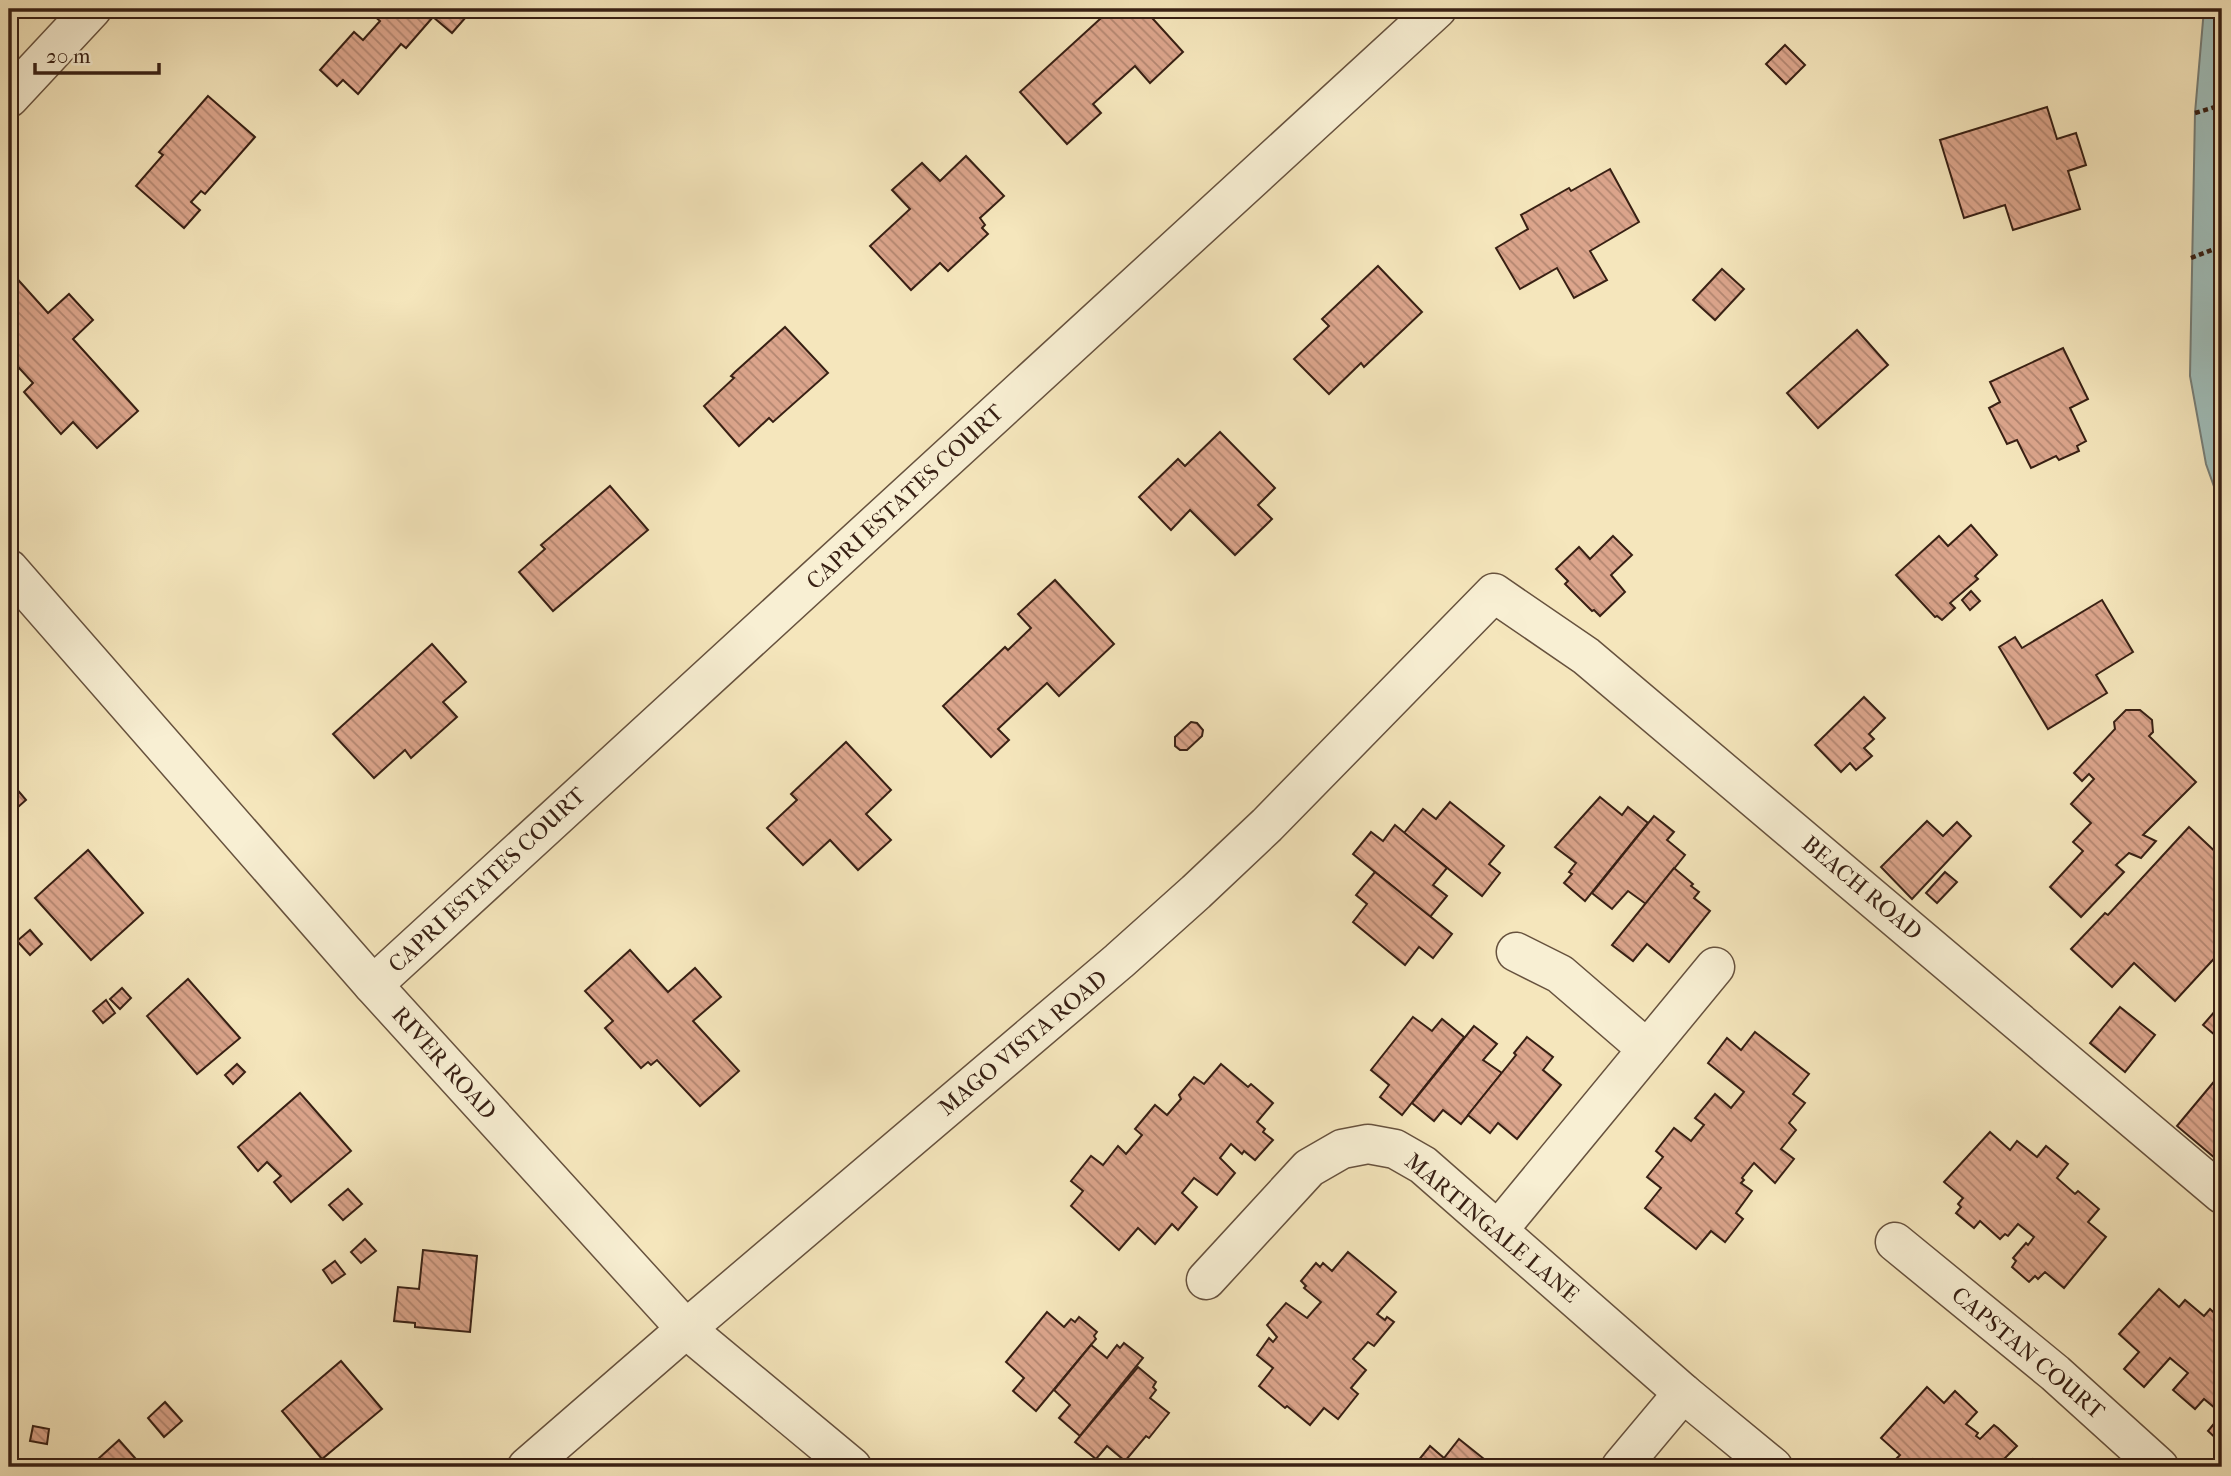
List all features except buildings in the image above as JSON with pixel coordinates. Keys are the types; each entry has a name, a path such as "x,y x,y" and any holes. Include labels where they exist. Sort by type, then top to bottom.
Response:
{"street":[{"path":"9,98 92,9"},
{"name":"CAPRI ESTATES COURT","path":"373,985 1437,9"},
{"name":"RIVER ROAD","path":"9,569 373,985 686,1329 852,1467"},
{"name":"BEACH ROAD","path":"1493,593 1586,656 2222,1194"},
{"name":"MAGO VISTA ROAD","path":"527,1467 1119,961 1196,892 1267,825 1493,593"},
{"path":"1516,953 1560,974 1647,1049"},
{"path":"1499,1229 1715,967"},
{"name":"MARTINGALE LANE","path":"1206,1280 1309,1168 1342,1149 1368,1144 1395,1149 1423,1165 1683,1393 1773,1467"},
{"name":"CAPSTAN COURT","path":"1895,1242 2055,1373 2159,1467"},
{"path":"1621,1467 1683,1393"}],"path":[{"path":"2195,113 2222,105"},
{"path":"2191,258 2222,246"}],"water":[{"path":"2204,9 2222,9 2222,509 2206,464 2190,376 2195,113"}]}
